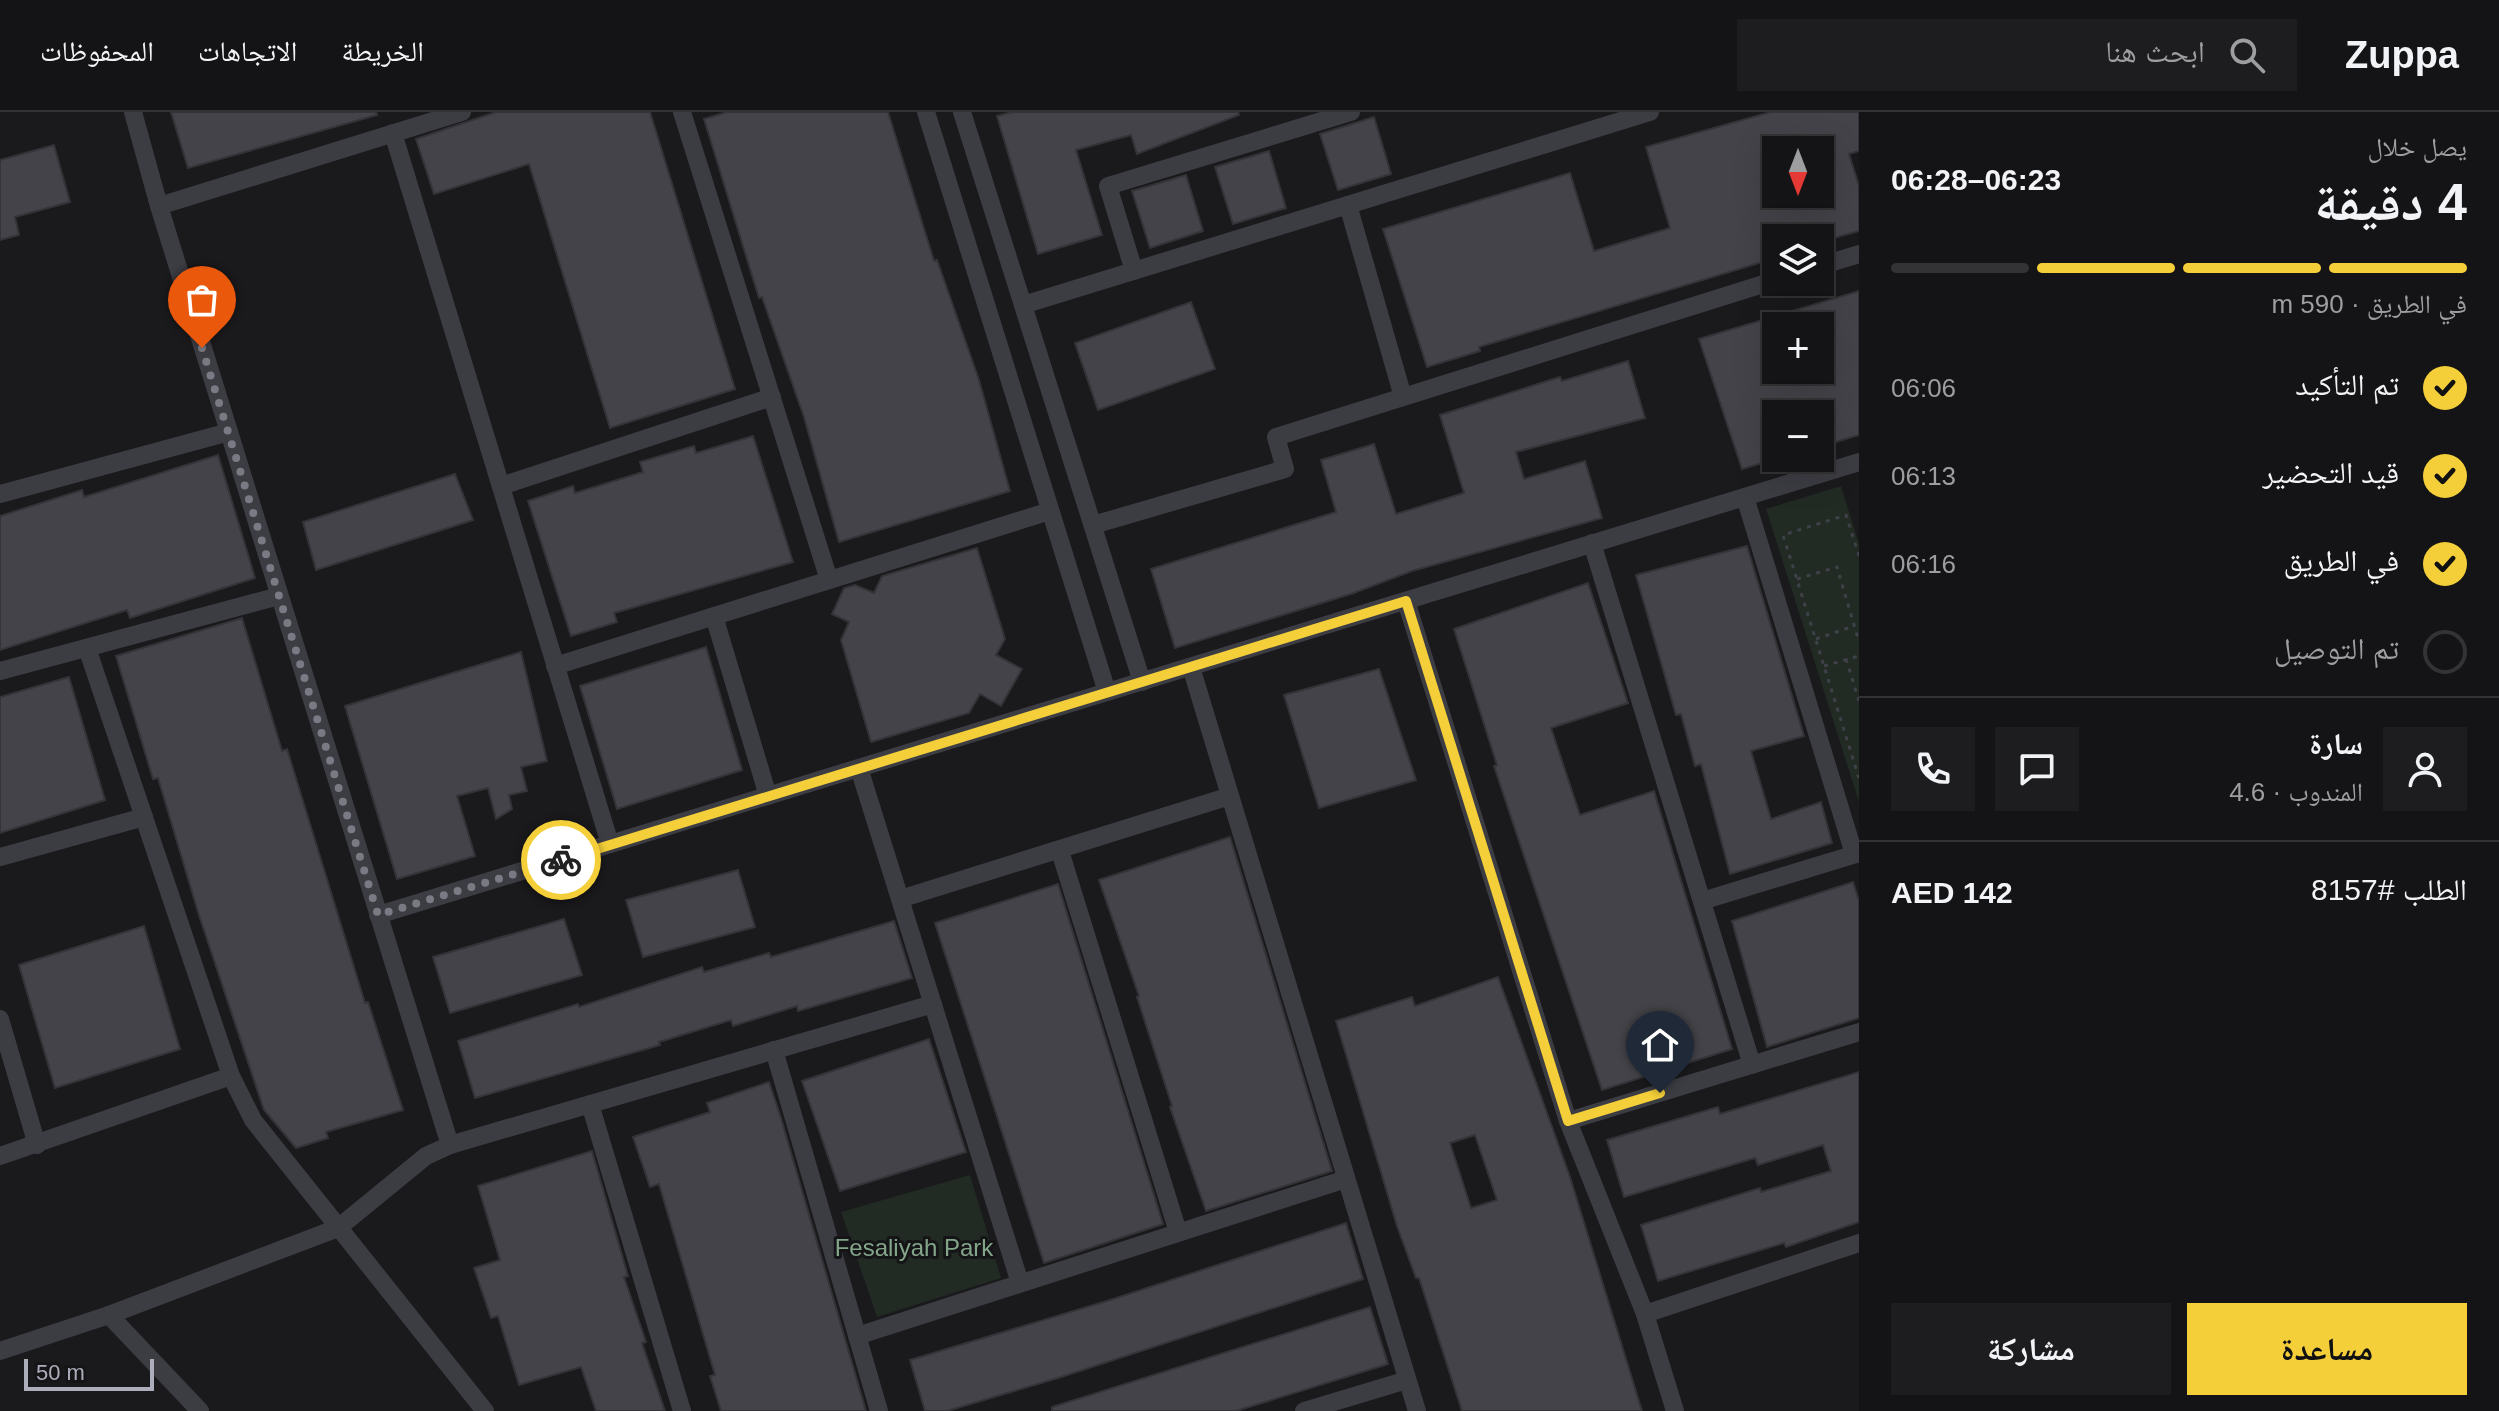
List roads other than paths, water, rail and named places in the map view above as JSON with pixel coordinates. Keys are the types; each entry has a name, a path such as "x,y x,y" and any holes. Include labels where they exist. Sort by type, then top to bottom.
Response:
{"street":[{"path":"133,112 159,206 450,1145"},
{"path":"159,206 462,112"},
{"path":"682,112 829,580"},
{"path":"926,112 1107,692"},
{"path":"962,112 1142,682"},
{"path":"1134,271 1108,186 1351,112"},
{"path":"1023,305 1650,112"},
{"path":"393,133 610,844"},
{"path":"1348,205 1403,397"},
{"path":"1834,262 1859,254"},
{"path":"1093,525 1285,469 1276,437 1762,284"},
{"path":"501,486 772,397"},
{"path":"0,494 229,432"},
{"path":"378,915 1859,462"},
{"path":"1702,901 1857,853 1745,497"},
{"path":"555,666 1050,511"},
{"path":"1592,543 1752,1065"},
{"path":"0,671 279,596"},
{"path":"1406,601 1568,1121 1645,1314 1675,1411"},
{"path":"714,616 768,796"},
{"path":"87,648 231,1076 253,1120 485,1411"},
{"path":"1191,667 1417,1411"},
{"path":"859,768 1020,1283"},
{"path":"900,899 1230,796"},
{"path":"0,857 144,817"},
{"path":"1060,851 1178,1232"},
{"path":"0,1351 109,1315 338,1228 426,1156 450,1145 933,1004"},
{"path":"0,1019 37,1145"},
{"path":"1568,1121 1859,1032"},
{"path":"774,1050 879,1411"},
{"path":"0,1156 231,1076"},
{"path":"590,1104 682,1411"},
{"path":"857,1336 1346,1179"},
{"path":"1645,1314 1859,1243"},
{"path":"109,1315 200,1411"},
{"path":"1304,1411 1407,1380"}],"park label":[{"name":"Fesaliyah Park","path":"914,1248"}]}
